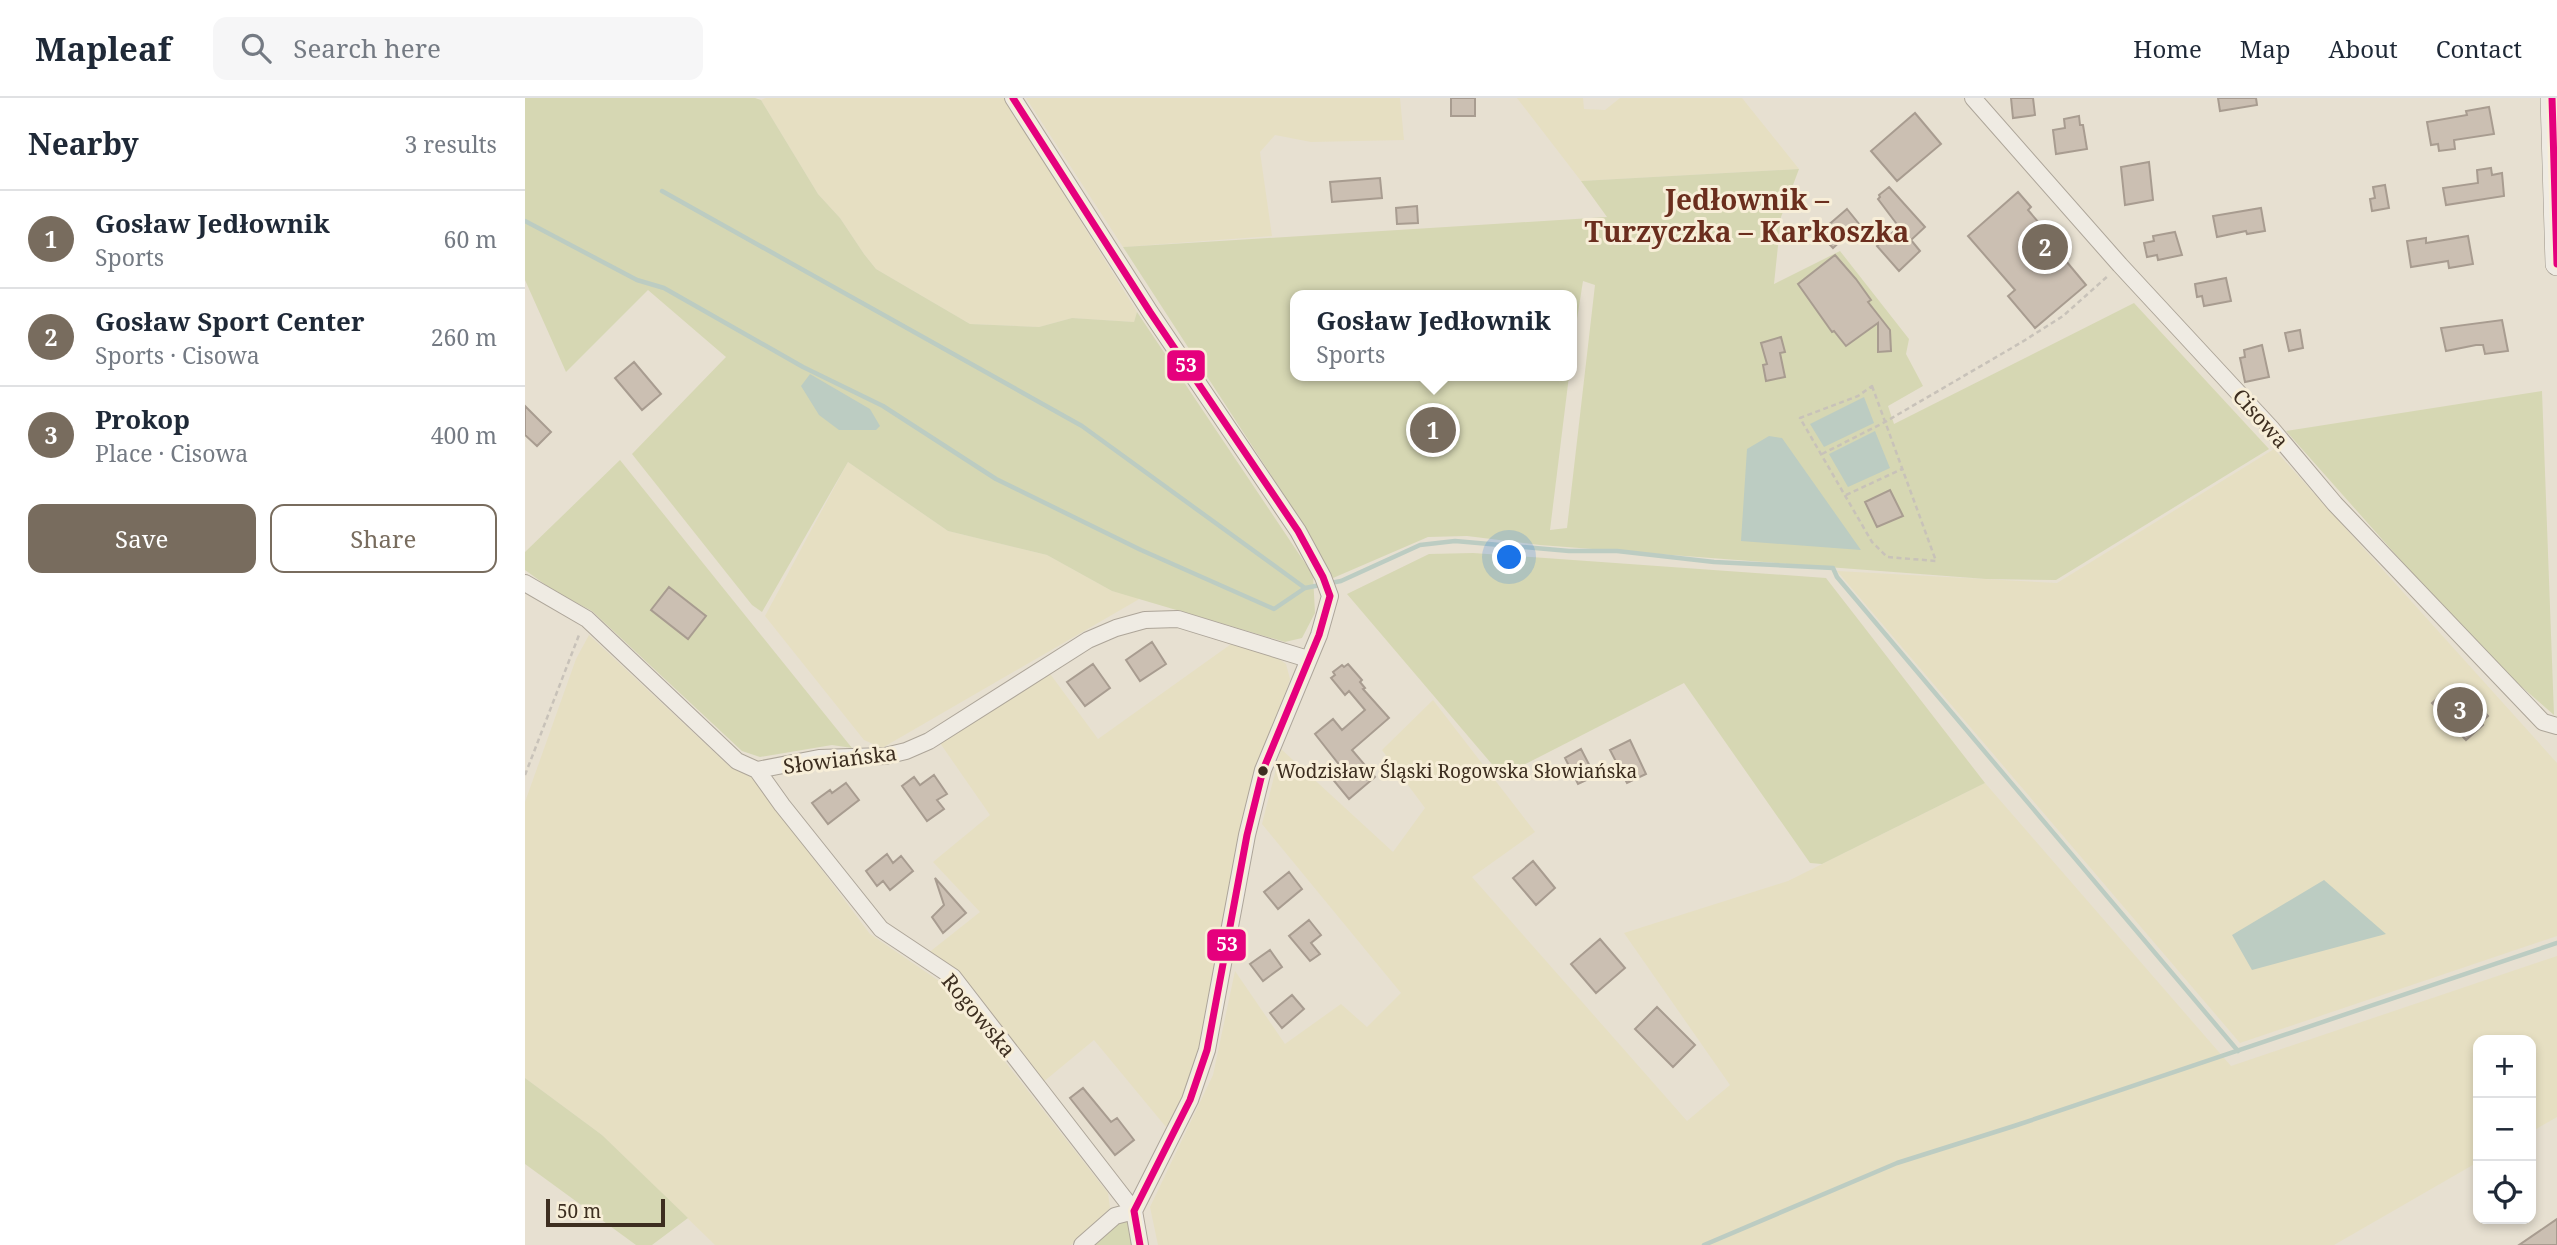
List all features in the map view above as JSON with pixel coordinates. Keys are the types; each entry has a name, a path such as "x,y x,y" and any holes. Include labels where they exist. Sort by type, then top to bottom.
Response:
{"street":[{"path":"1013,98 1143,300 1298,531 1323,577 1330,596 1308,659 1263,770 1247,835 1207,1050 1190,1100 1134,1211 1115,1216 1082,1245"},
{"name":"Cisowa","path":"1973,98 2120,265 2271,428 2354,524 2543,722 2557,726"},
{"path":"2552,98 2557,264"},
{"name":"Słowiańska","path":"525,583 587,619 737,761 757,770 819,758 885,755 906,751 929,741 1088,640 1145,620 1178,619 1308,659"},
{"name":"Rogowska","path":"757,770 881,929 953,977 1134,1211 1140,1245"}],"path":[{"path":"1822,454 1885,422 2063,316 2120,265"},
{"path":"1872,386 1885,422 1936,561 1887,557 1872,542 1800,418 1858,396 1872,386"},
{"path":"1846,495 1902,470"},
{"path":"525,775 571,653 587,619"}],"shaded area":[{"path":"1004,98 1137,312 1134,322 1072,318 1039,327 970,324 876,269 840,218 818,194 761,100"},
{"path":"1026,98 1400,98 1404,140 1311,142 1275,135 1260,152 1272,236 1123,247"},
{"path":"1517,98 1583,98 1584,109 1605,110 1620,98 1742,98 1799,169 1581,181"},
{"path":"810,374 870,409 880,426 876,430 839,430 819,415 801,386"},
{"path":"1864,397 1874,423 1824,447 1810,424"},
{"path":"1875,431 1890,468 1848,487 1829,454"},
{"path":"1769,436 1782,438 1861,550 1741,541 1747,449"},
{"path":"2274,449 2557,763 2557,936 2240,1043 1837,571 2057,583"},
{"path":"848,462 948,531 1047,555 1112,591 1141,598 882,748 864,740 765,616"},
{"path":"589,635 729,766 753,778 870,934 945,985 1108,1193 1110,1208 1071,1245 715,1245 602,1135 525,1078 525,802 576,659"},
{"path":"1234,642 1275,656 1286,664 1290,679 1273,731 1255,768 1196,1070 1181,1105 1166,1127 1094,1040 1042,1083 927,954 980,912 933,862 990,815 940,743 1048,671 1098,739"},
{"path":"1433,700 1535,832 1472,877 1687,1121 1730,1085 1624,933 1788,881 1985,783 2231,1066 2557,956 2557,1117 2536,1129 2536,1035 2473,1035 2473,1165 2334,1245 1158,1245 1150,1207 1213,1075 1235,971 1285,1044 1341,1004 1367,1027 1401,993 1262,824 1281,749 1393,852 1425,808 1382,750"},
{"path":"2324,880 2386,934 2252,970 2232,935"}],"green space":[{"path":"525,98 761,100 818,194 840,218 876,269 970,324 1039,327 1072,318 1134,322 1137,312 1313,575 1315,613 1302,638 1285,642 1112,591 1047,555 948,531 848,462 762,612 752,605 632,454 726,357 648,290 566,372 525,280"},
{"path":"1799,169 1781,217 1774,284 1840,251 1909,339 1906,354 1923,386 1888,406 1894,424 2134,303 2269,449 2056,580 1986,579 1540,545 1467,536 1428,537 1333,578 1308,532 1123,247 1607,217 1581,181","holes":["1583,281 1595,285 1567,528 1550,530 1568,381 1290,381 1290,290 1577,290 1577,319"]},
{"path":"2542,391 2554,715 2484,654 2286,431"},
{"path":"620,460 852,748 832,745 760,757 742,751 592,611 554,591 525,570 525,552"},
{"path":"1473,553 1826,578 1985,783 1822,864 1810,863 1684,683 1502,776 1347,594 1429,554"},
{"path":"525,1078 602,1135 688,1218 652,1245 636,1245 525,1164"},
{"path":"1128,1220 1132,1245 1092,1245 1118,1223"}],"building":[{"path":"1451,98 1475,98 1475,116 1451,116"},
{"path":"2011,98 2033,98 2035,115 2013,118"},
{"path":"2218,98 2256,98 2257,105 2220,111"},
{"path":"2489,107 2494,134 2454,140 2455,149 2439,151 2438,144 2431,145 2427,122 2467,115 2466,111"},
{"path":"1915,113 1941,144 1897,181 1871,151"},
{"path":"2079,116 2087,149 2056,154 2053,130 2065,128 2064,119"},
{"path":"2149,162 2153,200 2125,205 2121,167"},
{"path":"2491,168 2492,175 2502,173 2504,196 2446,205 2443,188 2478,183 2477,170"},
{"path":"1380,178 1382,198 1332,202 1330,182"},
{"path":"2385,185 2389,208 2372,211 2370,199 2375,198 2373,187"},
{"path":"1889,187 1925,227 1911,240 1920,251 1899,271 1877,246 1899,227 1878,199"},
{"path":"2018,192 2031,207 2028,210 2069,258 2066,261 2086,285 2035,328 2008,296 2015,290 1968,236"},
{"path":"1417,206 1418,223 1397,224 1396,208"},
{"path":"2261,208 2265,231 2247,234 2246,231 2217,237 2213,216"},
{"path":"1847,209 1859,224 1833,248 1819,233"},
{"path":"2175,232 2182,255 2158,260 2157,255 2147,257 2144,243 2154,241 2153,236"},
{"path":"2468,236 2473,264 2449,268 2448,261 2411,267 2407,241 2426,238 2426,243"},
{"path":"1835,255 1856,279 1871,300 1868,302 1890,330 1891,351 1878,352 1878,323 1846,346 1834,331 1832,332 1798,284"},
{"path":"2226,278 2231,301 2204,306 2202,296 2197,297 2195,284"},
{"path":"2502,320 2508,351 2485,354 2483,345 2476,345 2446,351 2441,328"},
{"path":"2300,330 2303,348 2289,351 2285,333"},
{"path":"1781,337 1785,352 1780,353 1785,377 1766,381 1763,365 1767,364 1761,343"},
{"path":"2262,345 2269,377 2245,382 2240,358 2245,357 2244,350"},
{"path":"634,362 661,394 642,410 615,378"},
{"path":"525,406 551,432 537,446 525,435"},
{"path":"1890,490 1903,516 1877,527 1865,502"},
{"path":"669,587 706,616 688,639 651,610"},
{"path":"1152,642 1166,664 1140,681 1126,660"},
{"path":"1093,664 1110,688 1085,706 1067,682"},
{"path":"1348,664 1362,680 1360,682 1365,688 1363,689 1389,718 1352,750 1375,777 1349,799 1330,776 1341,767 1315,734 1333,719 1342,730 1365,710 1349,691 1345,695 1331,678 1335,675 1333,672"},
{"path":"2449,688 2464,703 2471,697 2488,716 2481,723 2483,725 2466,740 2432,703"},
{"path":"1630,740 1646,774 1627,783 1610,750"},
{"path":"1581,749 1595,776 1578,784 1565,758"},
{"path":"934,775 947,794 937,800 944,809 927,821 902,786 914,777 920,785"},
{"path":"846,783 859,800 828,824 812,803"},
{"path":"887,854 893,863 901,856 913,871 890,890 883,881 877,886 866,871"},
{"path":"1533,861 1555,888 1536,905 1513,878"},
{"path":"1289,872 1302,889 1278,909 1264,892"},
{"path":"935,878 966,913 943,933 932,917 944,905"},
{"path":"1309,920 1321,935 1311,943 1320,954 1310,961 1289,936"},
{"path":"1600,939 1625,968 1596,993 1571,964"},
{"path":"1270,950 1282,967 1263,981 1250,964"},
{"path":"1292,995 1304,1009 1282,1028 1270,1013"},
{"path":"1657,1007 1695,1045 1673,1067 1635,1029"},
{"path":"1083,1088 1111,1122 1117,1118 1134,1140 1115,1155 1070,1098"},
{"path":"2557,1219 2557,1245 2519,1245"}],"waterway":[{"path":"662,191 1082,426 1305,588 1341,581 1420,545 1455,541 1569,551 1617,551 1714,562 1833,568 1837,577 2238,1051"},
{"path":"525,221 637,280 664,288 803,367 883,406 996,479 1141,550 1274,609 1305,588"},
{"path":"1704,1245 1897,1163 2557,943"}],"transit line":[{"name":"53","path":"1013,98 1150,312 1298,531 1323,577 1330,596 1319,635 1263,770 1247,835 1207,1050 1190,1100 1134,1211 1140,1245"},
{"name":"53","path":"2552,98 2557,264"}],"place":[{"name":"Gosław Sport Center","path":"2045,247"},
{"name":"Gosław Jedłownik","path":"1433,430"},
{"name":"Prokop","path":"2460,710"},
{"name":"Wodzisław Śląski Rogowska Słowiańska","path":"1263,771"}],"district":[{"name":"Jedłownik – Turzyczka – Karkoszka","path":"1747,215"}]}
